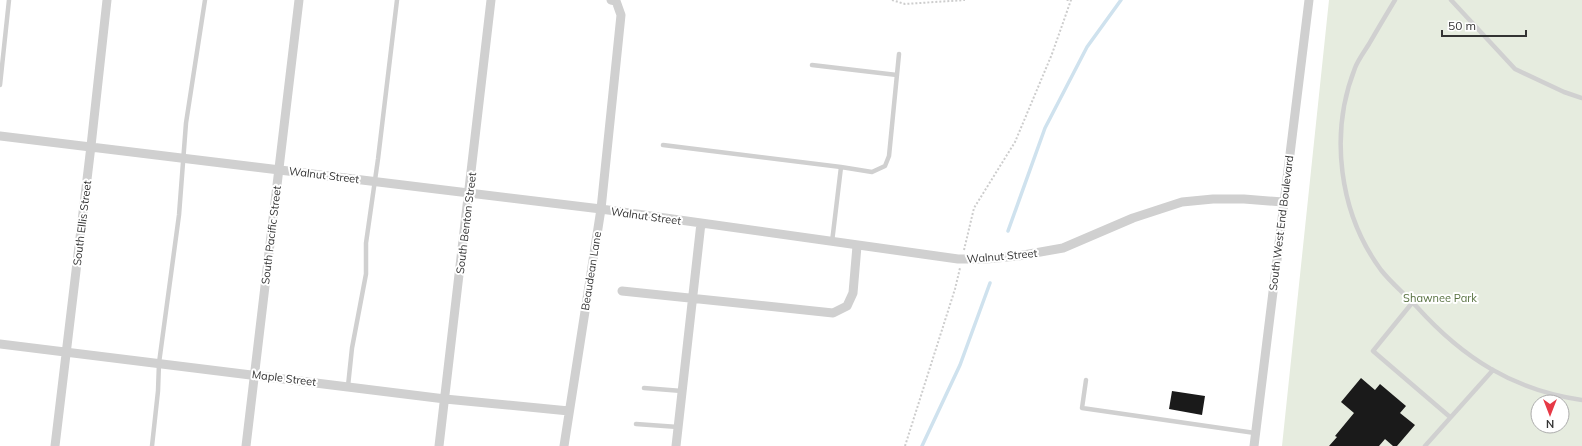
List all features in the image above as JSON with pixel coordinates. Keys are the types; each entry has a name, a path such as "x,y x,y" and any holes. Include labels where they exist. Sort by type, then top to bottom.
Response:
{"street":[{"name":"South Ellis Street","path":"55,446 107,0"},
{"name":"South Pacific Street","path":"246,446 300,0"},
{"name":"South Benton Street","path":"439,446 470,193 491,0"},
{"name":"South West End Boulevard","path":"1254,446 1309,0"},
{"name":"Beaudean Lane","path":"564,446 601,209 621,15 614,1"},
{"name":"Walnut Street","path":"0,136 183,157 601,209 858,246 962,259 986,259 1018,256 1063,248 1133,218 1182,202 1213,199 1244,199 1283,202"},
{"path":"676,446 701,224"},
{"path":"622,291 833,313 847,306 853,293 858,246"},
{"name":"Maple Street","path":"0,344 255,374 445,399 569,411"}],"lane":[{"path":"0,85 9,0"},
{"path":"152,446 159,363 179,215 186,123 205,0"},
{"path":"348,386 352,348 366,274 366,243 378,159 397,0"},
{"path":"1395,0 1354,72 1346,100 1343,118 1341,153 1342,171 1349,205 1362,238 1377,264 1391,282 1443,335 1476,360 1493,370 1530,387 1549,393 1582,400"},
{"path":"1451,0 1515,69 1564,92 1582,98"},
{"path":"663,145 872,172 885,166 889,156 899,54"},
{"path":"812,65 897,75"},
{"path":"832,242 841,167"},
{"path":"1412,303 1373,351 1450,417"},
{"path":"1425,446 1493,370"},
{"path":"1086,380 1082,408 1255,432"},
{"path":"644,388 682,391"},
{"path":"636,424 678,428"}],"path":[{"path":"892,0 905,4 965,0"},
{"path":"905,446 955,289 974,208 1015,142 1052,54 1071,0 1065,0"}],"green space":[{"name":"Shawnee Park","path":"1329,0 1582,0 1582,446 1282,446"}],"building":[{"path":"1361,378 1375,390 1380,384 1406,406 1400,413 1415,425 1397,446 1393,446 1385,439 1379,446 1329,446 1337,437 1335,436 1354,413 1341,402"},
{"path":"1172,391 1205,396 1202,415 1169,409"}],"waterway":[{"path":"1008,231 1045,128 1087,47 1121,0"},
{"path":"922,446 960,365 990,283"}]}
